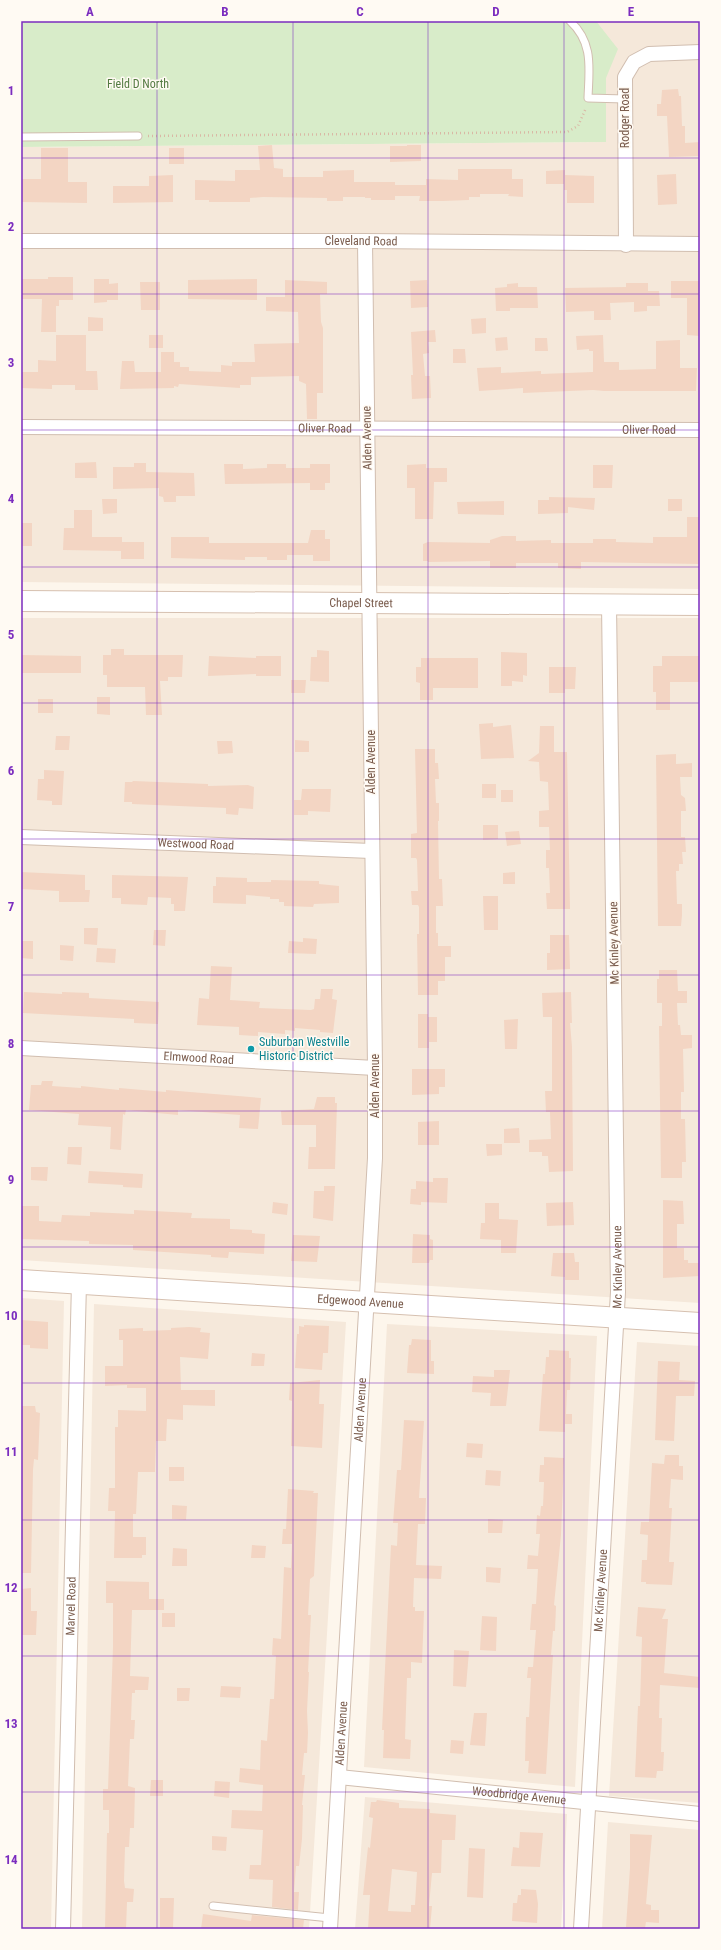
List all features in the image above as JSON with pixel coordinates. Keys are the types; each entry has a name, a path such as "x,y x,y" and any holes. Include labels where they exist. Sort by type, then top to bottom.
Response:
{"street":[{"name":"Rodger Road","path":"626,244 624,99 626,77 634,62 649,54 700,52"},
{"name":"Cleveland Road","path":"21,241 365,241 700,244"},
{"name":"Alden Avenue","path":"330,1923 375,1158 376,1068 371,851 370,604 365,241"},
{"name":"Oliver Road","path":"21,427 700,430"},
{"name":"Chapel Street","path":"21,601 700,605"},
{"name":"Mc Kinley Avenue","path":"581,1929 617,1318 618,1249 609,604"},
{"name":"Westwood Road","path":"21,837 371,851"},
{"name":"Elmwood Road","path":"21,1048 376,1068"},
{"name":"Edgewood Avenue","path":"21,1280 700,1323"},
{"name":"Marvel Road","path":"63,1929 79,1283"},
{"name":"Woodbridge Avenue","path":"338,1777 588,1804 700,1814"}],"lane":[{"path":"570,21 577,27 588,47 588,98 624,99"},
{"path":"21,137 138,136"},
{"path":"213,1906 330,1923"}],"path":[{"path":"138,136 567,132 578,126 585,111 588,98"}],"shaded area":[{"path":"594,21 700,21 700,589 21,582 21,147 606,142"},
{"path":"21,618 700,618 700,1303 21,1260"},
{"path":"21,1298 64,1301 51,1929 21,1929"},
{"path":"94,1304 346,1322 309,1929 82,1929"},
{"path":"387,1324 597,1336 575,1787 364,1767"},
{"path":"637,1342 700,1346 700,1803 609,1796"},
{"path":"365,1797 567,1814 561,1929 355,1929"},
{"path":"608,1822 700,1830 700,1929 602,1929"}],"green space":[{"name":"Field D North","path":"21,21 596,21 618,49 606,78 606,142 21,147"}],"building":[{"path":"678,89 679,96 681,96 682,126 685,126 685,143 700,142 700,156 669,157 667,116 657,116 657,104 661,104 662,90"},
{"path":"272,145 274,168 283,169 283,177 323,177 323,171 354,170 354,182 395,182 395,185 426,185 426,179 458,180 458,169 512,169 512,179 523,179 523,197 508,196 509,194 480,194 480,197 469,197 469,200 443,201 419,201 420,196 395,196 395,200 371,200 371,198 365,197 343,197 343,201 327,201 327,198 263,197 250,198 250,202 209,202 209,200 195,200 195,180 235,181 235,170 260,170 258,146"},
{"path":"421,145 421,161 390,162 390,146"},
{"path":"41,148 68,148 68,182 87,182 87,203 22,202 22,179 41,179"},
{"path":"169,148 184,148 184,164 169,164"},
{"path":"565,170 565,175 594,176 594,203 567,203 567,190 564,190 564,184 546,184 546,171"},
{"path":"676,174 677,204 658,205 657,175"},
{"path":"173,175 173,202 113,203 113,186 149,186 149,176"},
{"path":"48,277 73,277 73,300 59,300 59,306 56,306 56,332 41,332 42,299 21,299 21,279 48,279"},
{"path":"94,279 109,279 109,284 118,283 118,300 107,300 107,302 94,303"},
{"path":"257,279 257,300 188,299 188,280"},
{"path":"285,280 327,282 327,294 320,294 321,322 323,328 323,393 317,393 317,419 307,419 306,384 299,381 299,376 251,377 251,385 240,385 240,388 179,384 178,387 174,386 174,388 120,389 122,361 134,361 135,372 161,372 161,352 174,352 174,362 180,362 180,367 189,367 189,371 221,372 221,365 232,366 232,362 255,362 254,344 299,343 298,312 266,311 266,297 285,297"},
{"path":"427,280 428,307 411,308 410,281"},
{"path":"671,281 700,281 700,336 687,335 687,298 671,298"},
{"path":"140,282 160,282 160,310 141,310"},
{"path":"518,283 518,287 537,287 538,308 510,308 510,311 496,311 495,288 507,287 507,284"},
{"path":"626,283 648,283 648,291 659,291 660,306 647,306 647,311 634,312 634,302 610,303 611,320 594,320 594,311 566,312 565,288 626,287"},
{"path":"88,317 103,318 103,331 88,331"},
{"path":"486,318 486,333 472,334 471,319"},
{"path":"435,330 436,342 428,342 429,353 423,354 425,376 430,376 431,398 412,399 411,375 413,375 411,332"},
{"path":"56,335 86,335 86,371 97,371 98,390 75,390 75,385 52,385 52,389 21,388 21,372 38,372 38,360 56,361"},
{"path":"149,335 163,335 163,348 149,348"},
{"path":"603,335 604,362 619,362 619,370 656,369 656,341 680,340 680,368 697,368 696,391 593,390 523,393 523,388 479,391 477,368 501,367 501,373 541,371 541,374 593,372 593,351 589,351 589,349 577,350 576,336"},
{"path":"507,337 508,350 496,351 495,338"},
{"path":"535,338 547,338 548,351 535,351"},
{"path":"453,349 465,349 466,363 453,363"},
{"path":"96,462 97,478 75,478 75,463"},
{"path":"134,463 146,463 146,472 194,473 195,496 176,496 176,502 164,502 163,497 159,496 159,488 113,489 113,467 134,467"},
{"path":"224,464 243,464 243,469 267,468 267,464 286,464 286,468 310,468 310,464 330,464 330,483 325,483 325,490 310,490 310,483 225,484"},
{"path":"426,464 426,468 447,468 447,482 434,482 433,519 415,519 415,488 407,488 407,465"},
{"path":"593,465 613,465 612,488 593,488"},
{"path":"549,497 595,498 594,510 568,507 568,513 538,514 538,500 549,500"},
{"path":"102,499 117,499 117,513 103,514"},
{"path":"668,499 682,499 682,511 668,511"},
{"path":"504,501 504,515 458,514 457,502"},
{"path":"74,510 92,510 92,537 122,537 122,542 144,542 144,559 121,559 121,551 63,550 64,528 74,528"},
{"path":"687,517 699,517 700,564 581,562 581,569 558,568 558,563 516,563 516,568 490,568 490,561 423,561 423,544 428,542 490,543 490,540 502,536 516,536 516,541 551,540 551,543 593,543 593,539 616,539 616,542 653,543 653,537 687,537"},
{"path":"21,523 32,523 32,546 21,546"},
{"path":"311,530 325,530 325,539 330,539 330,561 313,561 313,555 287,555 287,560 267,560 267,557 245,557 245,560 171,558 171,537 209,537 209,543 308,543"},
{"path":"111,649 124,649 124,655 183,655 182,677 168,677 168,681 160,681 162,715 146,715 145,687 107,687 107,675 103,675 103,655 111,655"},
{"path":"317,650 329,651 329,682 310,681 311,657 317,657"},
{"path":"501,652 527,653 527,676 523,675 523,682 512,681 512,686 501,686"},
{"path":"21,655 81,656 81,673 21,673"},
{"path":"209,656 256,658 256,656 281,656 281,676 256,676 256,674 208,676"},
{"path":"662,656 700,656 700,682 670,682 670,710 656,710 656,692 653,692 653,666 662,666"},
{"path":"421,658 478,658 478,688 433,688 433,700 420,700 420,683 416,682 416,667 421,667"},
{"path":"549,667 576,667 575,689 565,689 565,693 549,693"},
{"path":"291,680 306,680 305,693 291,693"},
{"path":"97,697 110,697 110,715 97,714"},
{"path":"38,699 53,699 53,713 38,713"},
{"path":"493,723 493,727 511,725 514,758 481,759 479,724"},
{"path":"540,726 554,726 554,752 567,752 570,909 547,909 546,893 550,893 549,868 546,868 546,850 550,850 549,827 539,827 539,811 549,810 548,782 540,781 539,762 528,761 539,753"},
{"path":"56,736 70,736 69,750 55,750"},
{"path":"295,740 309,741 309,752 295,752"},
{"path":"217,741 232,741 233,753 218,754"},
{"path":"415,749 435,749 435,763 438,763 439,779 435,779 436,803 439,803 439,879 442,879 443,906 436,906 436,933 438,933 438,946 451,946 451,957 445,957 445,981 438,981 438,995 418,995 417,934 419,934 419,907 418,905 412,905 411,891 418,891 417,860 416,858 411,858 411,834 417,833"},
{"path":"676,754 676,764 692,763 692,777 680,777 681,795 685,798 686,811 681,811 681,837 685,837 686,852 682,852 683,864 679,864 679,871 676,871 677,904 682,904 681,926 658,926 656,755"},
{"path":"44,770 64,771 62,805 52,805 52,801 37,800 38,779 44,779"},
{"path":"125,782 208,784 208,786 248,785 254,787 253,809 239,808 238,815 226,814 226,808 132,804 132,802 124,802"},
{"path":"482,784 496,784 496,798 482,798"},
{"path":"302,789 331,789 330,812 308,811 308,815 294,815 294,800 301,800"},
{"path":"501,790 513,790 513,802 501,802"},
{"path":"483,825 498,825 498,839 483,840"},
{"path":"519,831 521,844 507,846 505,832"},
{"path":"21,872 85,875 85,890 90,890 89,902 59,902 59,891 21,889"},
{"path":"515,872 515,884 503,884 503,873"},
{"path":"112,875 188,877 185,911 174,911 174,904 171,904 171,898 148,897 147,905 121,904 121,898 112,898"},
{"path":"216,877 247,878 247,882 271,882 271,880 319,881 319,884 339,886 339,903 314,904 313,907 284,906 284,902 279,902 279,899 246,895 246,904 213,903 213,886 216,886"},
{"path":"483,896 498,896 498,930 484,930"},
{"path":"84,928 98,928 97,945 84,944"},
{"path":"154,930 166,930 165,946 153,945"},
{"path":"550,935 569,935 570,969 547,970 547,953 550,953"},
{"path":"303,938 317,939 316,954 288,953 289,941 303,942"},
{"path":"21,941 33,941 33,959 21,958"},
{"path":"60,945 74,946 73,961 60,960"},
{"path":"97,948 116,949 115,963 96,962"},
{"path":"211,966 232,967 230,1000 260,1002 259,1008 311,1010 314,1009 315,999 320,999 321,989 333,989 332,999 337,1000 333,1033 320,1032 320,1030 295,1028 295,1031 285,1030 285,1034 258,1032 258,1036 239,1035 239,1027 197,1025 199,998 209,999"},
{"path":"659,970 677,970 678,991 687,991 687,1003 677,1003 678,1025 680,1025 681,1035 692,1035 692,1048 683,1049 684,1092 681,1092 681,1119 685,1119 686,1162 682,1162 682,1178 661,1178 659,1026 662,1026 662,1003 657,1003 657,979 659,979"},
{"path":"24,992 62,994 62,992 89,993 89,998 159,1002 158,1024 134,1023 134,1019 23,1013"},
{"path":"571,992 572,1023 570,1023 572,1047 573,1171 549,1172 548,1156 542,1156 542,1152 529,1152 529,1140 551,1139 550,1112 546,1112 545,1091 552,1091 552,1017 543,1017 542,993"},
{"path":"418,1014 428,1014 428,1017 437,1017 437,1042 429,1042 429,1048 418,1048"},
{"path":"518,1019 517,1049 505,1049 504,1020"},
{"path":"412,1069 445,1069 445,1087 439,1087 439,1094 412,1095"},
{"path":"42,1081 53,1081 52,1086 81,1088 81,1086 119,1090 119,1088 166,1092 166,1090 261,1098 258,1129 239,1128 240,1115 178,1110 178,1115 126,1110 125,1115 123,1114 121,1150 110,1149 111,1127 78,1125 79,1114 29,1110 31,1085 41,1085"},
{"path":"317,1097 335,1097 335,1103 337,1103 335,1169 308,1169 309,1147 316,1147 316,1125 282,1125 281,1111 314,1109"},
{"path":"439,1121 439,1145 418,1145 418,1122"},
{"path":"519,1128 520,1143 504,1143 504,1129"},
{"path":"486,1144 502,1144 502,1155 487,1156"},
{"path":"68,1147 82,1147 81,1165 67,1164"},
{"path":"31,1167 48,1167 47,1181 31,1180"},
{"path":"89,1171 143,1174 142,1188 123,1187 123,1185 88,1183"},
{"path":"433,1178 448,1178 447,1203 421,1202 421,1205 410,1204 411,1189 416,1189 416,1181 433,1182"},
{"path":"324,1186 335,1186 333,1221 313,1218 314,1191 324,1191"},
{"path":"663,1200 683,1201 684,1224 677,1224 677,1248 684,1248 684,1260 688,1260 688,1263 700,1263 700,1276 663,1278"},
{"path":"273,1202 288,1204 287,1215 272,1213"},
{"path":"573,1202 574,1225 547,1226 546,1203"},
{"path":"485,1203 499,1203 499,1219 518,1220 516,1253 501,1253 501,1240 480,1239 481,1223 485,1223"},
{"path":"21,1206 39,1206 39,1221 61,1222 62,1215 90,1216 90,1212 134,1214 134,1210 192,1213 191,1218 230,1219 230,1229 252,1230 252,1233 265,1234 264,1254 229,1252 228,1258 211,1257 211,1255 133,1250 133,1245 89,1244 89,1241 21,1239"},
{"path":"413,1234 430,1235 430,1239 433,1240 433,1260 430,1260 429,1263 412,1263"},
{"path":"293,1235 320,1236 317,1262 291,1261"},
{"path":"553,1253 574,1253 575,1262 579,1262 579,1280 565,1280 565,1277 551,1276"},
{"path":"21,1320 48,1322 48,1349 30,1348 30,1345 21,1345"},
{"path":"304,1325 329,1326 328,1353 323,1353 322,1370 295,1368 297,1334 299,1334 299,1326 304,1327"},
{"path":"143,1328 143,1331 171,1330 171,1328 201,1328 200,1332 210,1333 208,1359 180,1357 181,1390 215,1390 215,1406 183,1405 183,1420 167,1419 166,1441 156,1441 155,1472 138,1472 136,1514 133,1514 133,1537 146,1537 146,1555 142,1555 142,1558 114,1558 115,1511 108,1511 109,1488 115,1488 115,1427 118,1427 118,1410 146,1411 146,1388 127,1388 127,1385 105,1386 105,1366 123,1366 123,1340 119,1340 119,1329"},
{"path":"412,1339 431,1340 431,1361 434,1361 434,1374 407,1373 409,1345 411,1345"},
{"path":"549,1350 569,1351 569,1358 571,1358 570,1390 567,1390 566,1414 572,1414 572,1424 565,1424 565,1432 539,1431 543,1374 545,1374 546,1357 549,1357"},
{"path":"252,1353 265,1354 264,1366 251,1366"},
{"path":"658,1361 680,1362 679,1380 695,1381 694,1396 676,1396 674,1441 655,1440"},
{"path":"494,1370 510,1370 506,1406 490,1406 491,1393 472,1392 473,1376 494,1377"},
{"path":"320,1380 319,1404 324,1404 322,1448 291,1446 292,1401 289,1400 290,1383"},
{"path":"21,1406 35,1406 36,1412 40,1413 38,1460 34,1459 33,1470 31,1573 21,1573"},
{"path":"404,1420 424,1421 419,1498 426,1498 425,1524 418,1524 416,1565 442,1566 441,1579 414,1578 413,1607 415,1607 415,1611 424,1611 422,1663 411,1662 411,1678 407,1678 405,1739 411,1740 410,1759 383,1758 384,1730 382,1730 391,1545 397,1546 398,1523 393,1523 397,1470 401,1470"},
{"path":"467,1443 483,1444 482,1458 466,1457"},
{"path":"665,1455 679,1455 679,1466 683,1466 683,1480 671,1479 669,1508 672,1508 669,1562 674,1562 672,1585 646,1584 646,1582 641,1582 642,1560 647,1560 648,1535 640,1534 641,1522 649,1522 652,1463 664,1464"},
{"path":"544,1457 564,1458 561,1535 554,1605 556,1606 555,1631 553,1631 551,1655 553,1655 546,1774 528,1773 529,1761 525,1761 526,1717 529,1717 531,1678 527,1678 528,1667 533,1667 536,1630 530,1630 532,1604 536,1604 538,1569 527,1569 528,1555 538,1556 540,1534 536,1534 537,1515 540,1516 541,1506 543,1506 544,1482 539,1482 540,1465 544,1465"},
{"path":"169,1467 184,1467 184,1481 169,1481"},
{"path":"486,1470 501,1471 500,1486 485,1485"},
{"path":"288,1489 314,1491 313,1493 318,1493 314,1576 310,1579 308,1615 311,1615 307,1711 308,1733 307,1753 304,1753 302,1775 305,1775 302,1805 302,1839 299,1866 296,1866 294,1892 299,1892 298,1910 272,1907 273,1880 249,1879 250,1865 261,1865 263,1830 231,1828 232,1810 262,1811 263,1785 239,1782 240,1768 260,1770 261,1740 267,1741 270,1699 274,1699 276,1656 272,1655 273,1638 281,1639 284,1567 291,1568 292,1544 282,1544 283,1529 286,1529"},
{"path":"172,1505 187,1506 186,1520 172,1519"},
{"path":"488,1519 503,1520 502,1533 488,1533"},
{"path":"252,1545 266,1546 265,1558 251,1558"},
{"path":"173,1548 187,1549 187,1566 172,1566"},
{"path":"486,1567 501,1568 500,1583 486,1582"},
{"path":"106,1581 149,1582 149,1599 164,1599 164,1610 132,1610 130,1676 149,1677 148,1690 135,1690 135,1693 132,1693 131,1720 135,1720 134,1739 130,1739 128,1786 135,1788 134,1828 130,1828 129,1847 125,1847 124,1881 125,1888 134,1889 133,1902 127,1902 126,1929 105,1929 107,1833 109,1833 109,1810 103,1810 103,1789 108,1789 113,1647 113,1603 106,1603"},
{"path":"31,1588 31,1611 37,1611 36,1635 21,1635 21,1589"},
{"path":"638,1607 666,1609 662,1619 668,1619 664,1673 700,1677 700,1688 660,1685 659,1718 662,1718 661,1752 664,1752 663,1771 657,1771 656,1778 635,1777 638,1706 640,1706 642,1637 636,1636"},
{"path":"162,1613 175,1613 175,1627 162,1627"},
{"path":"482,1616 497,1617 496,1651 480,1650"},
{"path":"454,1650 469,1651 466,1687 453,1686"},
{"path":"221,1686 241,1687 240,1698 220,1697"},
{"path":"177,1688 190,1688 189,1701 177,1701"},
{"path":"474,1713 487,1713 485,1746 470,1745"},
{"path":"451,1740 464,1741 463,1754 450,1753"},
{"path":"151,1780 163,1780 163,1796 150,1796"},
{"path":"215,1781 230,1782 229,1798 214,1796"},
{"path":"377,1800 399,1803 399,1808 430,1809 430,1813 456,1815 455,1840 442,1840 441,1873 432,1873 429,1906 432,1906 430,1929 368,1929 370,1895 363,1895 368,1847 370,1848 373,1818 369,1817 371,1802 376,1802","holes":["392,1869 417,1872 415,1905 411,1905 411,1912 388,1911"]},
{"path":"520,1832 543,1833 540,1867 511,1866 513,1847 519,1848"},
{"path":"630,1834 652,1835 646,1904 651,1905 651,1910 659,1910 659,1923 646,1922 645,1928 626,1927 630,1868"},
{"path":"212,1836 227,1837 226,1851 212,1850"},
{"path":"469,1848 485,1849 483,1898 467,1897"},
{"path":"521,1889 536,1890 538,1904 537,1923 512,1921 513,1903 517,1903 518,1895 521,1895"},
{"path":"160,1898 174,1898 173,1928 160,1928"},
{"path":"203,1914 251,1921 252,1915 304,1920 303,1929 201,1929"}],"place":[{"name":"Suburban Westville Historic District","path":"251,1049"}]}
